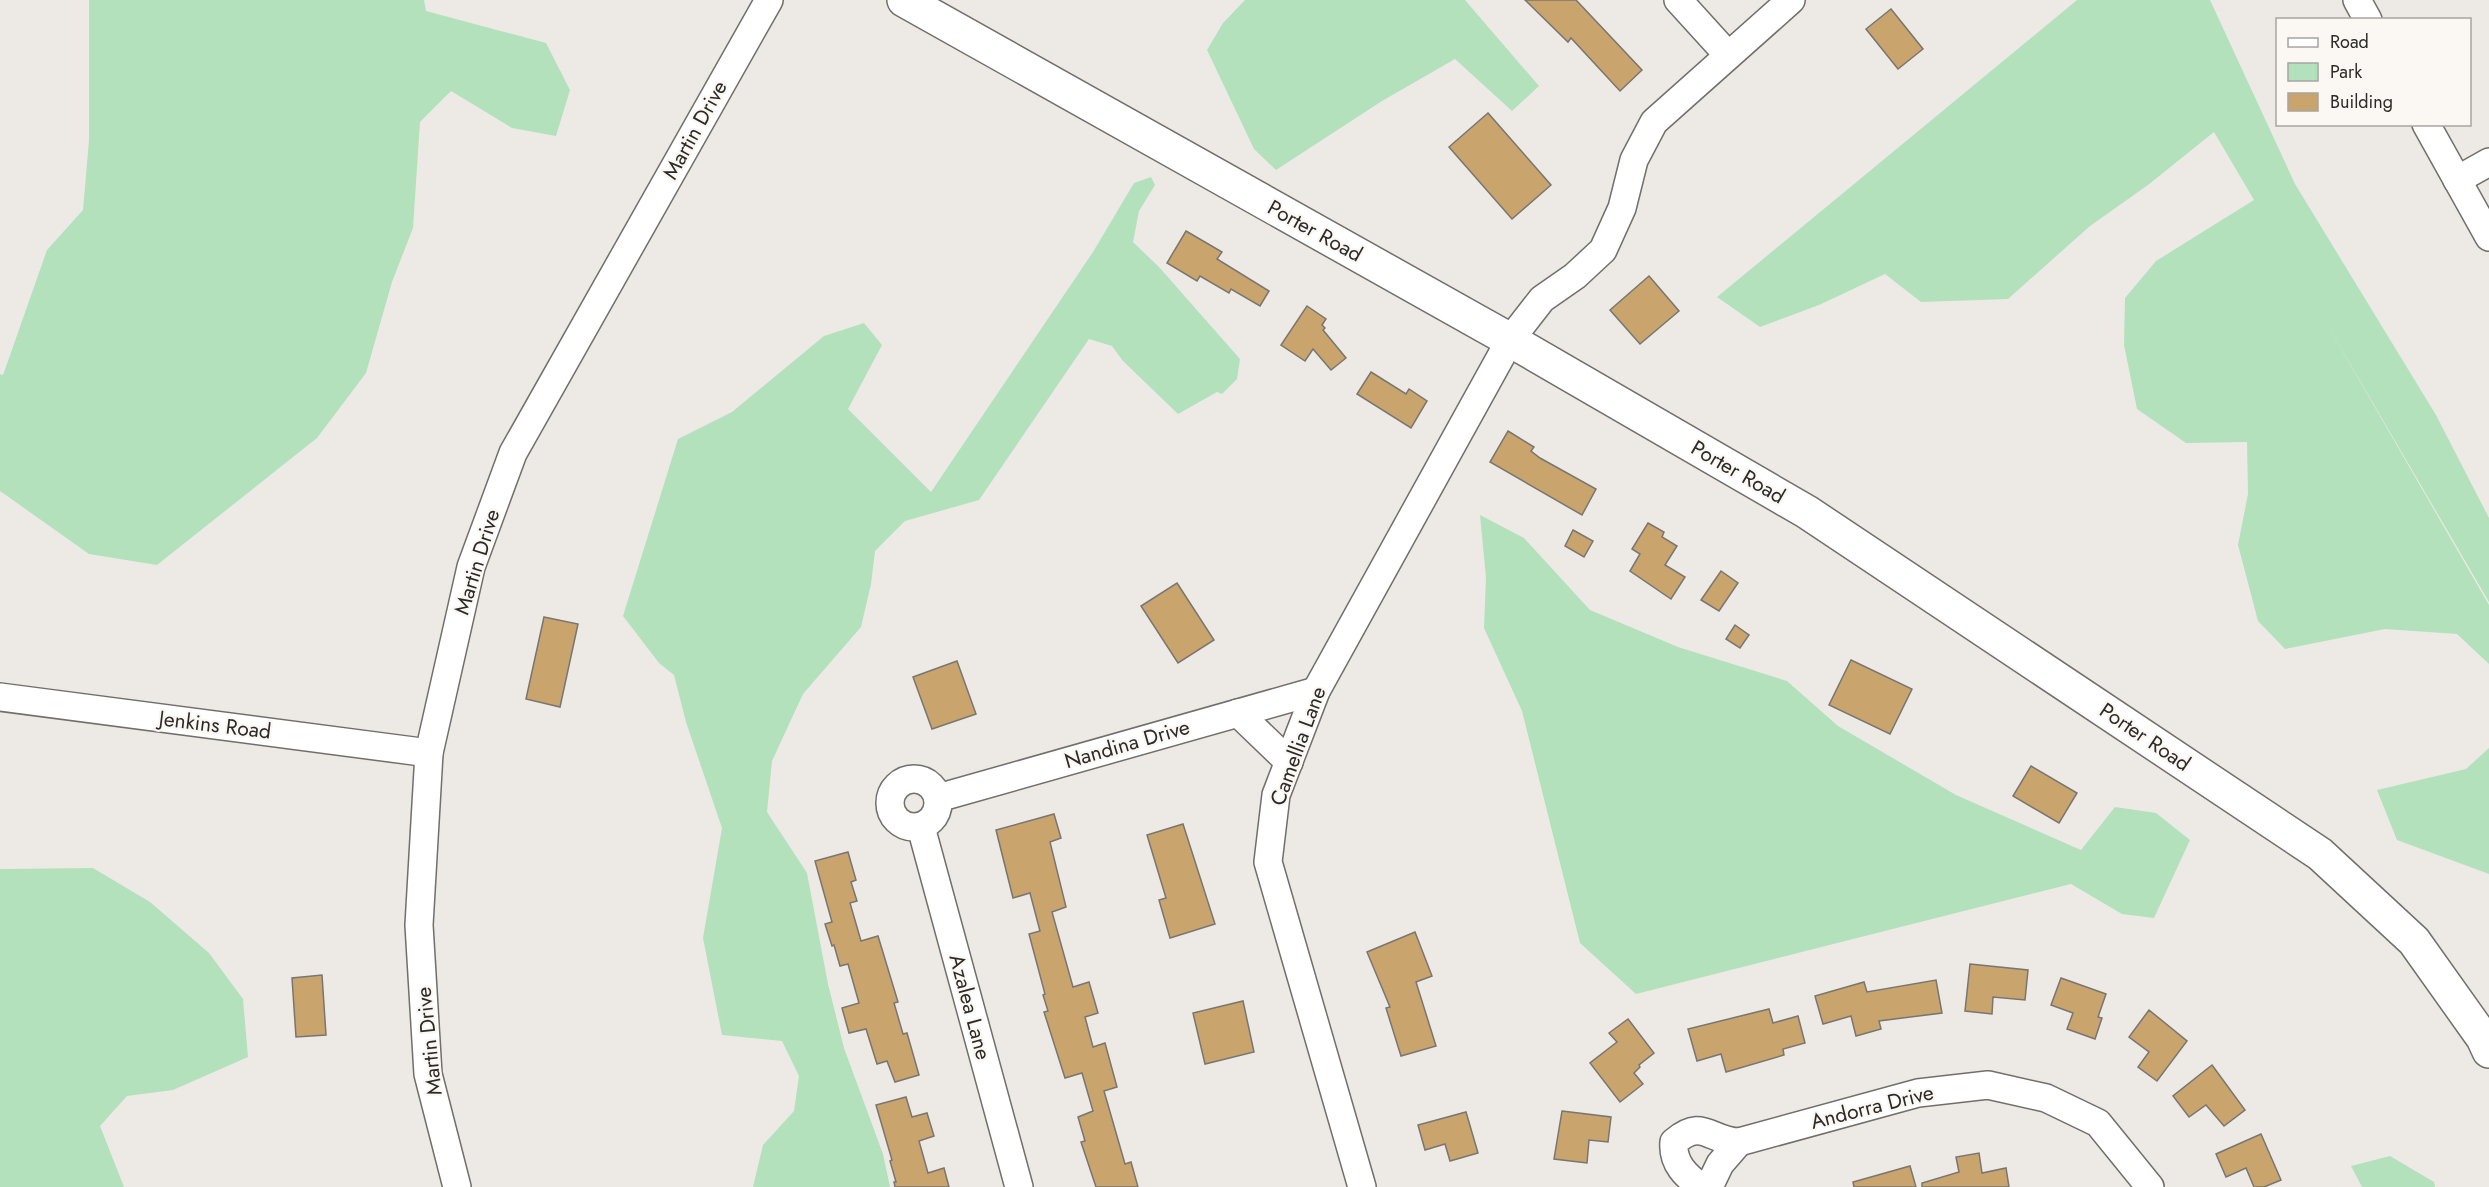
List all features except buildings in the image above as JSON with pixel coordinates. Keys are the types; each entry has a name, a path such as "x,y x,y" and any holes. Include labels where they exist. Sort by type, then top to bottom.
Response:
{"main road":[{"name":"Porter Road","path":"904,0 1510,340 1807,512 2320,854 2414,941 2483,1038 2489,1051"}],"street":[{"name":"Martin Drive","path":"457,1187 428,1074 419,936 429,753 471,567 513,453 769,0"},
{"path":"1678,0 1728,55"},
{"name":"Camellia Lane","path":"1362,1187 1268,862 1276,795 1316,691 1510,340 1542,299 1575,276 1603,250 1622,208 1634,160 1654,122 1791,0"},
{"path":"2357,0 2367,18"},
{"path":"2427,126 2489,237"},
{"path":"2457,180 2489,162"},
{"name":"Nandina Drive","path":"938,798 1316,691"},
{"name":"Jenkins Road","path":"0,697 429,753"},
{"path":"1238,713 1288,762"},
{"path":"913,779 929,784 938,798 934,819 921,827 913,828 898,822 890,808 893,792 898,785 913,779"},
{"name":"Azalea Lane","path":"921,827 1019,1187"},
{"name":"Andorra Drive","path":"1739,1142 1918,1093 1988,1085 2046,1098 2098,1123 2150,1187"},
{"path":"1701,1187 1679,1167 1674,1158 1674,1142 1685,1132 1706,1131 1720,1139 1739,1142"},
{"path":"1709,1187 1720,1164 1739,1142"}],"green space":[{"path":"89,0 424,0 426,11 546,43 570,90 556,136 512,128 451,91 420,122 413,228 392,282 366,373 317,438 157,565 89,554 0,491 0,374 3,375 47,250 83,210 89,140"},
{"path":"1245,0 1465,0 1539,86 1512,111 1455,59 1382,101 1276,170 1254,149 1207,50 1223,23"},
{"path":"2077,0 2210,0 2295,184 2436,415 2489,518 2489,602 2324,319 2489,605 2489,664 2457,634 2385,629 2285,649 2258,621 2238,545 2248,494 2247,442 2186,443 2137,409 2124,345 2125,298 2156,261 2254,200 2214,132 2148,185 2090,226 2008,299 1921,302 1885,274 1819,305 1760,327 1717,297"},
{"path":"1151,177 1155,185 1139,211 1133,242 1159,267 1240,359 1237,379 1222,394 1217,392 1178,414 1123,361 1112,346 1089,339 979,500 905,521 875,551 871,584 861,627 803,694 772,761 767,812 807,873 828,984 844,1048 883,1154 890,1187 753,1187 763,1145 794,1111 799,1076 782,1041 722,1035 703,938 722,828 686,722 674,675 659,663 623,616 678,439 732,412 824,336 864,323 882,345 848,409 931,492 1093,252 1134,183"},
{"path":"1480,515 1524,538 1590,610 1678,647 1787,681 1838,726 1956,795 2081,850 2115,807 2156,813 2190,840 2154,918 2122,914 2071,884 1636,994 1580,943 1522,711 1484,628 1486,578"},
{"path":"2489,748 2489,874 2397,840 2377,790 2466,769"},
{"path":"93,868 150,902 209,953 243,999 248,1057 173,1090 127,1096 100,1126 124,1187 0,1187 0,869"},
{"path":"2390,1156 2434,1182 2435,1187 2362,1187 2351,1166"}]}
